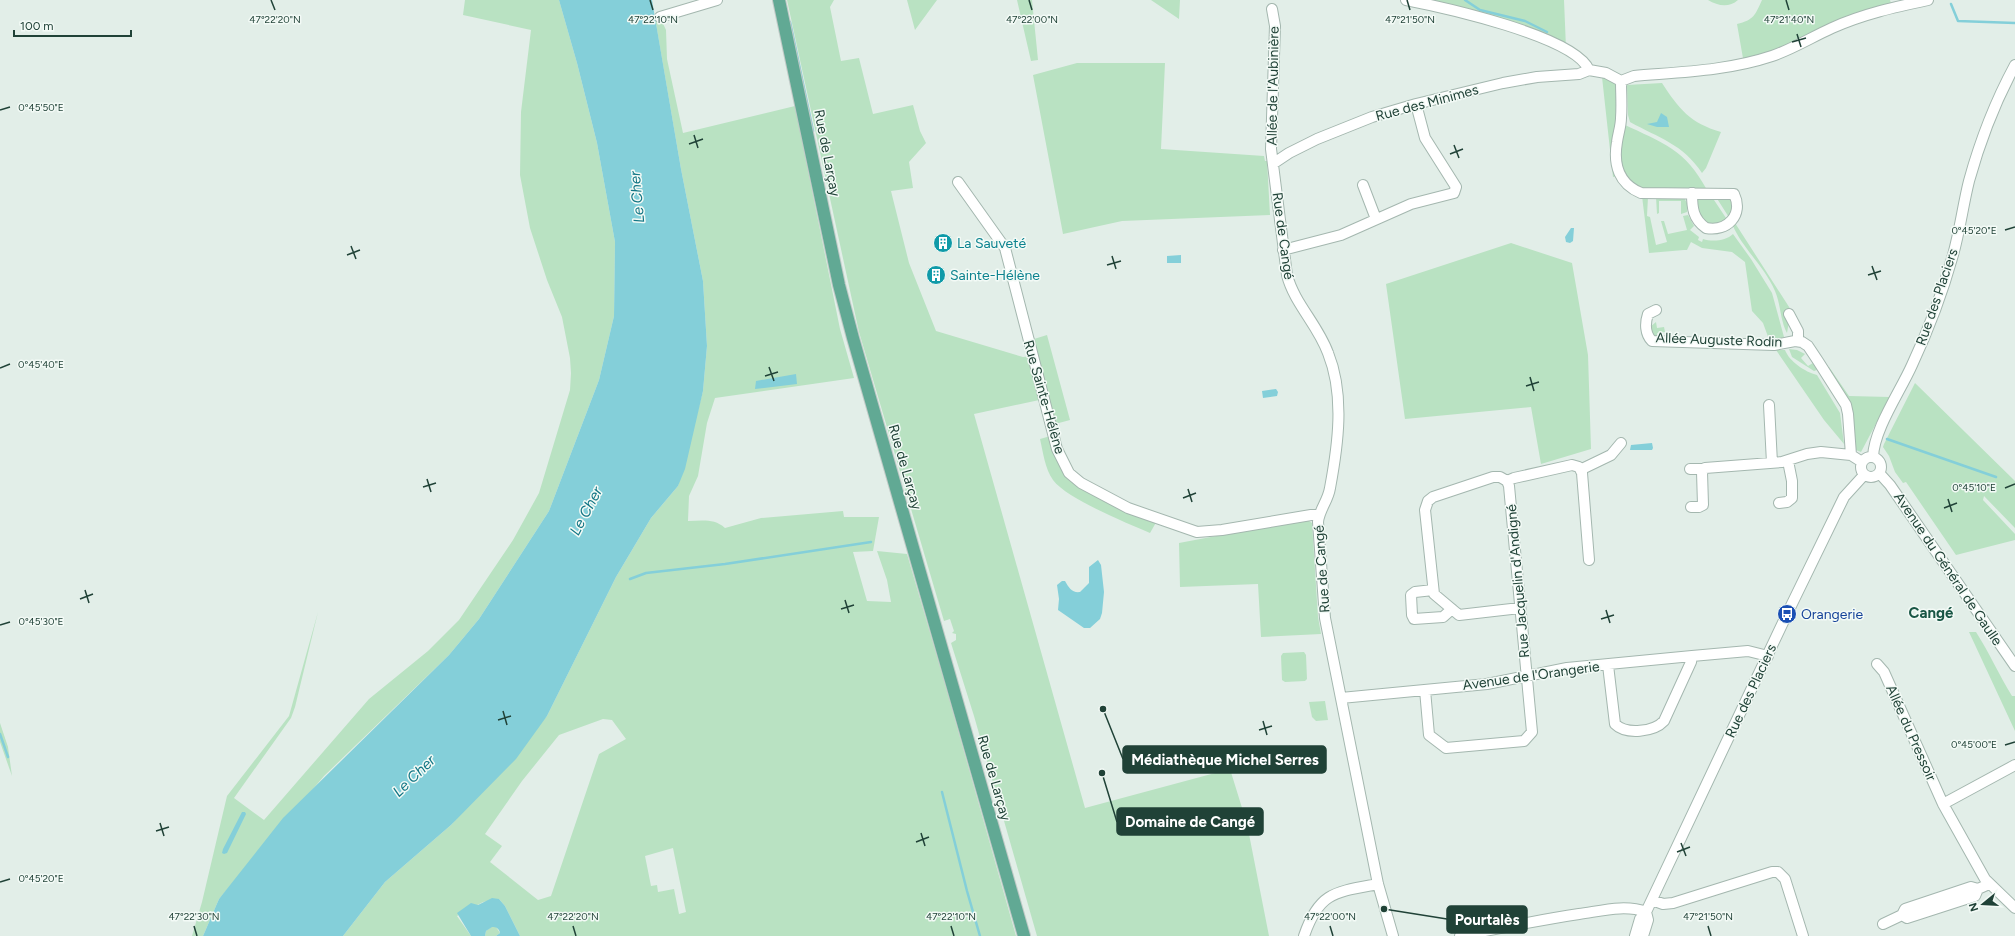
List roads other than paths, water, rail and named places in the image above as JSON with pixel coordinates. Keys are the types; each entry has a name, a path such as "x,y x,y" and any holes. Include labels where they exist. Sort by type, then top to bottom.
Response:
{"main road":[{"name":"Rue de Larçay","path":"779,0 846,312 1024,936"}],"street":[{"path":"660,17 717,0"},
{"path":"1406,0 1440,6 1549,41 1576,54 1584,61 1589,70 1606,73 1620,80 1634,76 1719,68 1744,64 1790,50 1855,18 1892,7 1928,0"},
{"name":"Allée de l'Aubinière","path":"1272,9 1274,26 1271,136 1274,163"},
{"name":"Rue des Placiers","path":"1874,457 1874,445 1877,436 1910,370 1927,330 1954,253 1973,167 1993,112 2015,66"},
{"name":"Rue des Minimes","path":"1274,163 1289,153 1372,117 1416,104 1503,83 1537,77 1579,74 1589,70"},
{"path":"1620,80 1622,120 1616,148 1619,172 1623,182 1631,189 1641,193 1692,193 1734,194 1737,206 1734,219 1730,224 1721,228 1706,228 1695,217 1692,209 1692,193"},
{"path":"1283,250 1341,235 1410,204 1454,193 1456,187 1425,138 1416,104"},
{"name":"Rue de Cangé","path":"1274,163 1287,275 1291,288 1318,330 1328,352 1336,383 1337,433 1330,489 1318,515 1325,618 1378,884 1393,936"},
{"name":"Rue Sainte-Hélène","path":"958,182 1006,248 1057,449 1065,467 1074,478 1128,508 1197,532 1216,531 1311,514 1318,515"},
{"path":"1362,185 1376,219"},
{"name":"Allée Auguste Rodin","path":"1656,310 1648,314 1646,319 1647,334 1652,341 1774,345 1798,341 1808,346 1846,405 1851,455"},
{"name":"Allée Auguste Rodin","path":"1789,314 1798,331 1798,341"},
{"path":"1769,405 1772,463"},
{"path":"1582,470 1611,455 1621,443"},
{"path":"1690,468 1702,469 1772,463 1788,461 1814,453 1829,452 1851,455 1862,462"},
{"path":"1867,457 1874,457 1881,463 1880,474 1872,478 1864,475 1861,466 1862,462 1867,457"},
{"path":"1779,503 1787,502 1792,498 1792,481 1788,461"},
{"path":"1520,608 1459,615 1436,596 1433,590 1425,510 1428,501 1438,495 1493,477 1500,477 1508,484 1572,465 1582,470"},
{"path":"1691,507 1699,507 1703,505 1702,469"},
{"path":"1582,470 1589,560"},
{"name":"Avenue du Général de Gaulle","path":"1880,474 1890,484 2015,666"},
{"name":"Rue des Placiers","path":"1635,936 1640,919 1646,912 1652,900 1768,656 1786,614 1844,497 1864,475"},
{"name":"Rue Jacquelin d'Andigné","path":"1425,690 1429,735 1443,747 1524,741 1533,730 1526,676 1508,484"},
{"path":"1433,590 1415,592 1410,595 1412,617 1416,619 1443,617 1452,609"},
{"name":"Avenue de l'Orangerie","path":"1341,698 1487,684 1567,668 1748,651 1768,656"},
{"path":"1608,665 1615,724 1628,731 1656,728 1664,722 1691,662 1692,656"},
{"name":"Allée du Pressoir","path":"1877,664 1884,672 1943,804 1981,873 1989,884 2015,908"},
{"path":"1943,804 2015,765"},
{"path":"1652,900 1664,904 1673,903 1772,872 1778,872 1785,879 1803,936"},
{"path":"1304,936 1310,919 1319,904 1329,896 1378,884"},
{"path":"1882,924 1902,915 1905,909 1971,887 1978,889 1989,884"},
{"path":"1460,936 1529,922 1617,909 1635,909 1646,912"},
{"name":"Rue des Placiers","path":"1643,936 1648,920 1646,912"}],"water":[{"name":"Le Cher","path":"559,0 652,0 681,169 703,281 707,346 703,391 685,469 678,486 651,518 616,577 547,716 516,759 451,825 385,882 343,936 203,936 219,899 283,818 449,655 479,619 549,511 599,380 614,316 615,242 597,143 577,63"},
{"path":"1661,113 1667,117 1669,127 1657,127 1647,124 1657,122"},
{"path":"1571,228 1574,228 1573,241 1570,243 1566,242 1565,237"},
{"path":"1181,255 1181,263 1167,263 1167,256"},
{"path":"796,374 797,384 755,389 756,381"},
{"path":"1276,389 1278,392 1277,396 1263,398 1262,391"},
{"path":"1652,443 1652,450 1630,450 1631,445"},
{"path":"1098,560 1101,565 1104,592 1102,613 1100,619 1090,628 1084,628 1058,610 1059,599 1057,585 1062,581 1065,581 1071,590 1080,592 1089,583 1089,567"},
{"path":"242,812 245,812 246,814 227,853 224,854 222,853 223,849"},
{"path":"492,898 499,899 505,906 520,936 496,936 500,933 500,931 495,927 492,927 486,931 485,936 471,936 457,913 471,903 478,905"}],"waterway":[{"path":"1465,0 1480,10 1525,21 1547,32"},
{"path":"1951,4 1958,21 2015,23"},
{"path":"790,22 813,131"},
{"path":"1887,439 1996,477"},
{"path":"630,579 646,573 725,564 871,542"},
{"path":"0,734 8,757"},
{"path":"942,792 980,936"}],"place":[{"name":"La Sauveté","path":"943,243"},
{"name":"Sainte-Hélène","path":"936,275"},
{"name":"Orangerie","path":"1787,614"},
{"name":"Médiathèque Michel Serres","path":"1103,709"},
{"name":"Domaine de Cangé","path":"1102,773"},
{"name":"Pourtalès","path":"1384,909"}],"district":[{"name":"Cangé","path":"1931,613"}]}
